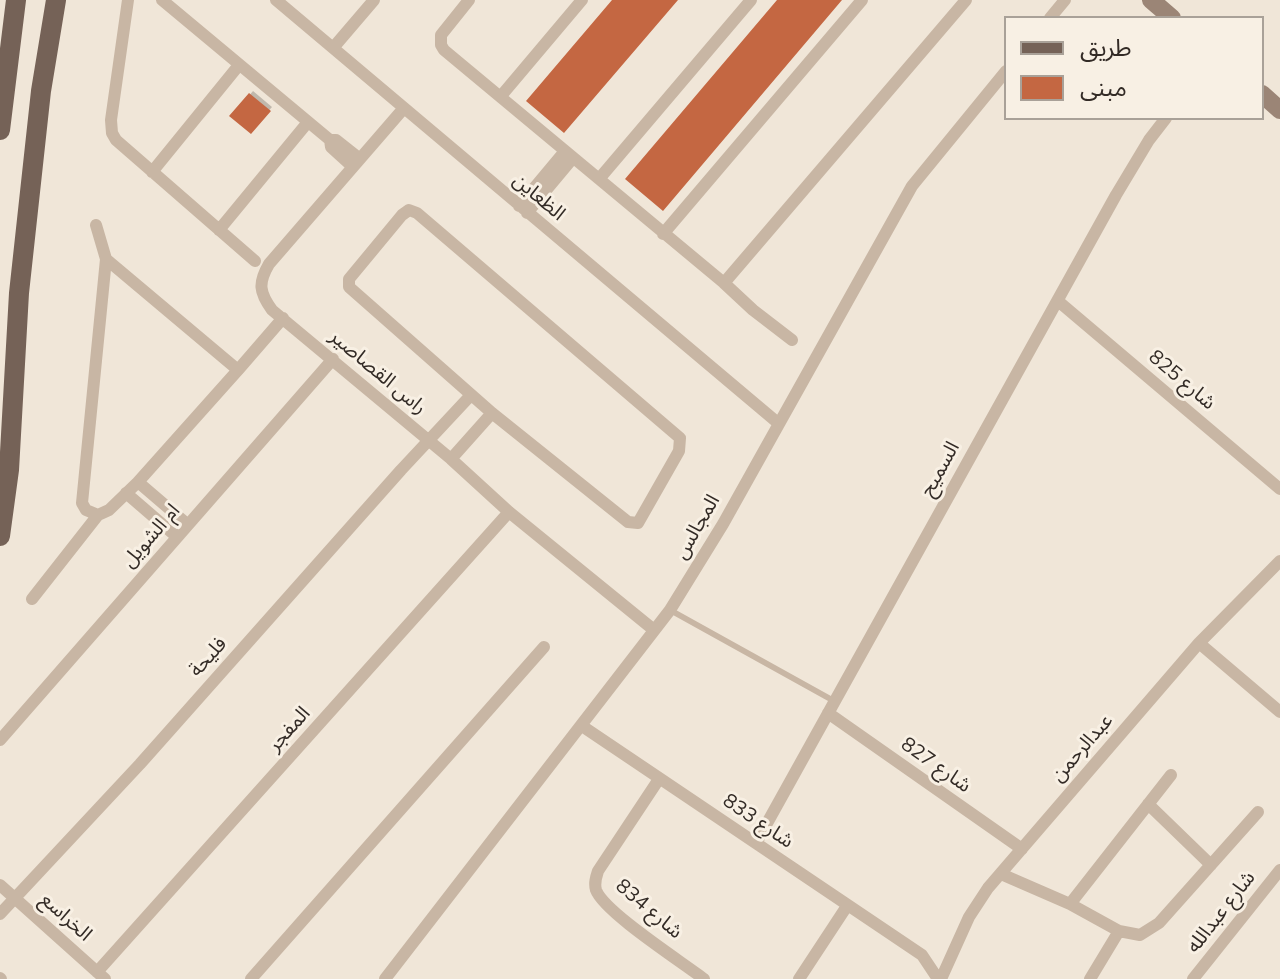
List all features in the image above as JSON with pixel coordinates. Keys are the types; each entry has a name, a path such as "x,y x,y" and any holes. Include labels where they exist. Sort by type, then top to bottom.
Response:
{"main road":[{"path":"0,130 16,0"},
{"path":"0,536 9,470 19,293 41,91 56,0"}],"street":[{"path":"128,0 110,126 116,140 255,261"},
{"path":"162,0 330,140 336,140 357,163"},
{"name":"الظعاين","path":"276,0 778,423"},
{"path":"333,48 374,0"},
{"path":"469,0 443,31 441,45 792,340"},
{"path":"501,96 582,0"},
{"path":"599,179 751,0"},
{"path":"663,234 862,0"},
{"path":"724,283 966,0"},
{"path":"1052,16 1065,0"},
{"path":"1151,0 1170,16"},
{"path":"152,172 239,65"},
{"name":"المجالس","path":"385,979 670,610 723,524 912,186 1004,73"},
{"path":"1264,96 1280,110"},
{"name":"راس القصاصير","path":"404,108 269,264 260,279 264,298 283,318 451,459 509,512 654,630"},
{"name":"السميح","path":"756,843 1139,155 1165,120"},
{"path":"219,230 308,122"},
{"path":"523,210 569,154"},
{"path":"409,210 417,213 677,434 681,446 640,520 633,524 471,395 349,287 349,279 409,210"},
{"path":"96,225 106,259 82,503 86,510 98,515"},
{"path":"106,259 238,370"},
{"name":"شارع 825","path":"1058,301 1280,489"},
{"path":"32,599 98,515 109,510 138,482 283,318"},
{"name":"ام الشويل","path":"0,740 333,359"},
{"name":"فليحة","path":"0,914 140,764 471,395"},
{"path":"451,459 492,413"},
{"path":"138,482 187,524"},
{"path":"126,493 177,537"},
{"name":"المفجر","path":"101,976 509,512"},
{"name":"عبدالرحمن","path":"939,979 979,900 1199,643 1280,561"},
{"path":"1199,643 1280,712"},
{"path":"251,979 544,647"},
{"name":"شارع 827","path":"832,708 1022,849"},
{"name":"شارع 833","path":"582,726 913,949 929,963 939,979"},
{"path":"1070,904 1171,775"},
{"name":"شارع 834","path":"659,779 598,871 596,890 610,908 704,979"},
{"path":"1148,804 1211,865"},
{"path":"1001,874 1070,904 1119,931 1140,935 1152,929 1258,812"},
{"name":"شارع عبدالله","path":"1193,979 1280,870"},
{"name":"الخراسع","path":"0,885 101,976"},
{"path":"799,979 847,906"},
{"path":"1090,979 1119,931"},
{"name":"شارع 833","path":"913,949 933,954 952,952"}],"lane":[{"path":"670,610 832,708"}],"building":[{"path":"612,0 678,0 564,133 526,101"},
{"path":"777,0 842,0 663,211 625,179"},
{"path":"249,93 271,111 251,134 229,116"}]}
